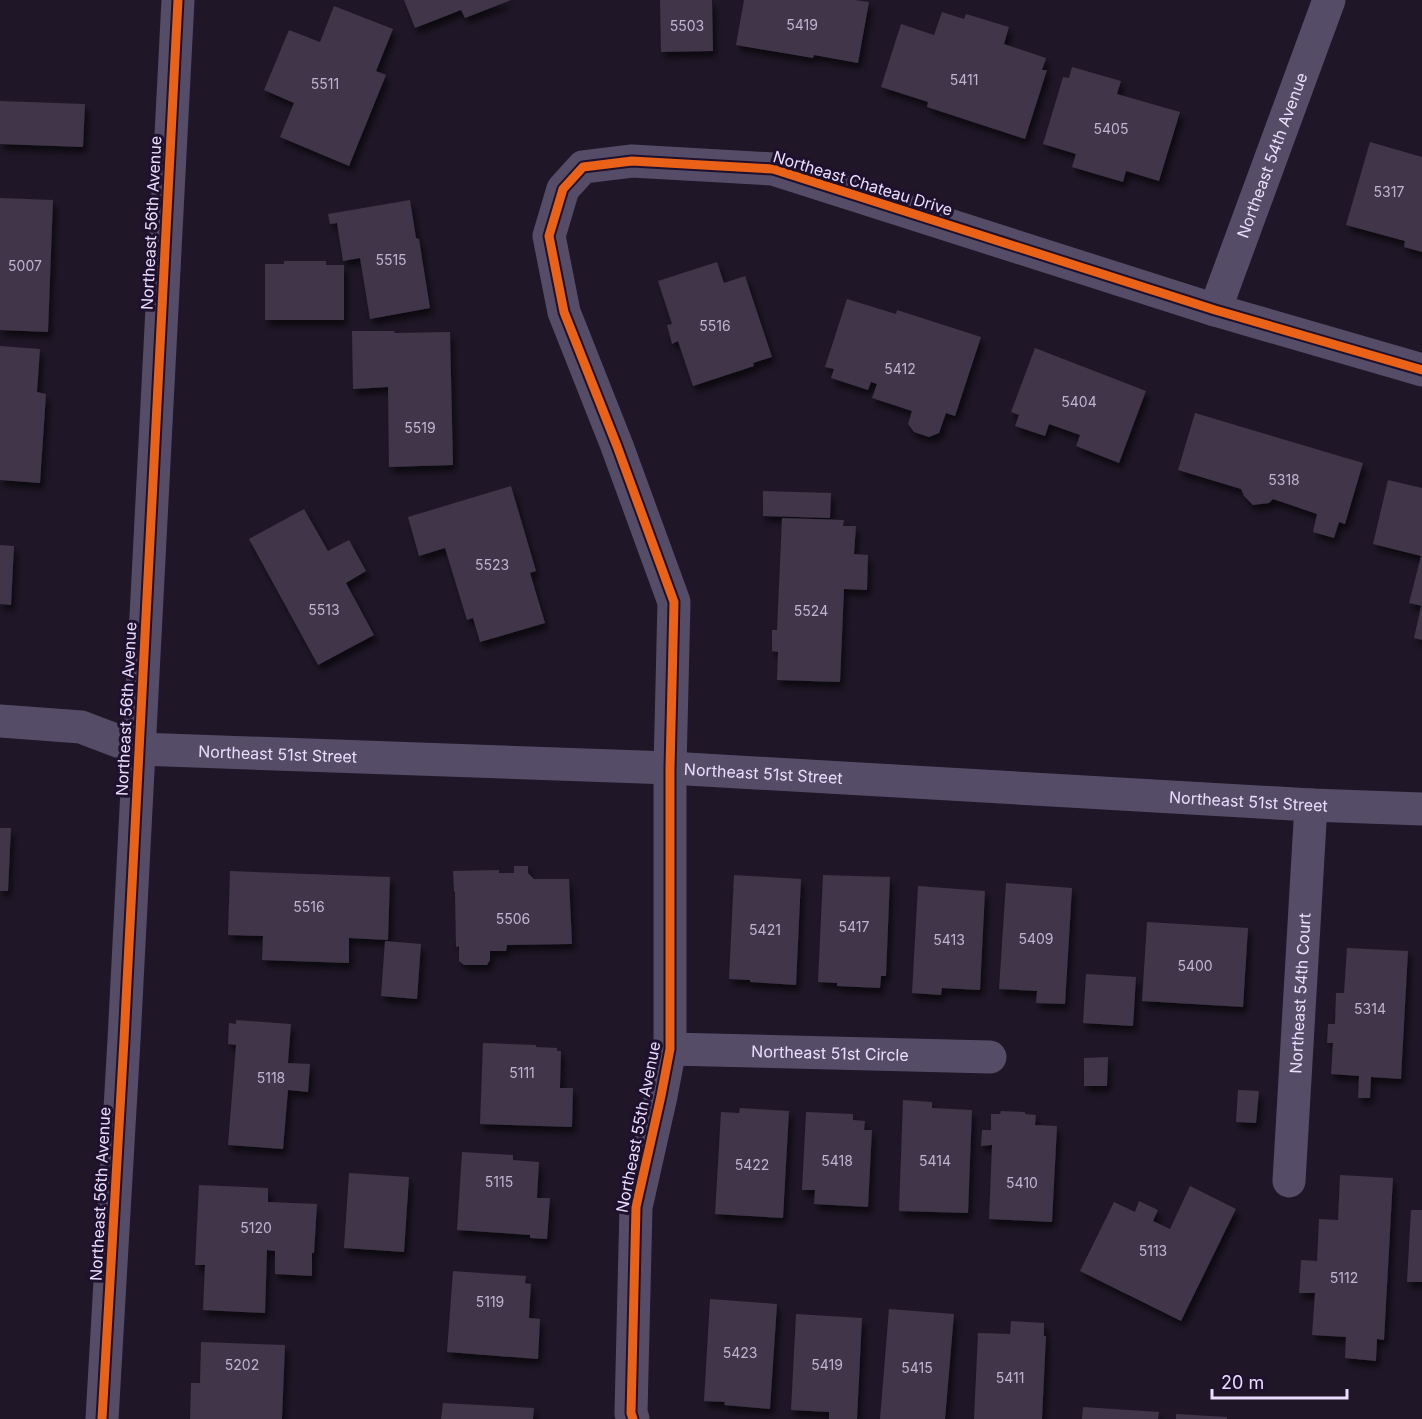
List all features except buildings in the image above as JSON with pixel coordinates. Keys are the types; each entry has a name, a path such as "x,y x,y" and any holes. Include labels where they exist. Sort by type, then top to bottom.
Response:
{"street":[{"name":"Northeast 56th Avenue","path":"102,1419 178,0"},
{"name":"Northeast 54th Avenue","path":"1215,310 1329,0"},
{"name":"Northeast Chateau Drive","path":"670,768 674,602 617,446 564,312 549,236 563,189 583,167 632,161 773,169 1215,310 1422,370"},
{"name":"Northeast 51st Street","path":"0,721 81,727 139,748 670,768 1311,805 1422,808"},
{"name":"Northeast 55th Avenue","path":"633,1419 631,1413 636,1207 670,1049 670,768"},
{"name":"Northeast 54th Court","path":"1289,1181 1311,805"},
{"name":"Northeast 51st Circle","path":"670,1049 990,1057"}],"cycle path":[{"path":"102,1419 178,0"},
{"path":"633,1419 631,1413 636,1207 670,1049 670,768 674,602 617,446 564,312 549,236 563,189 583,167 632,161 773,169 1215,310 1422,370"}]}
